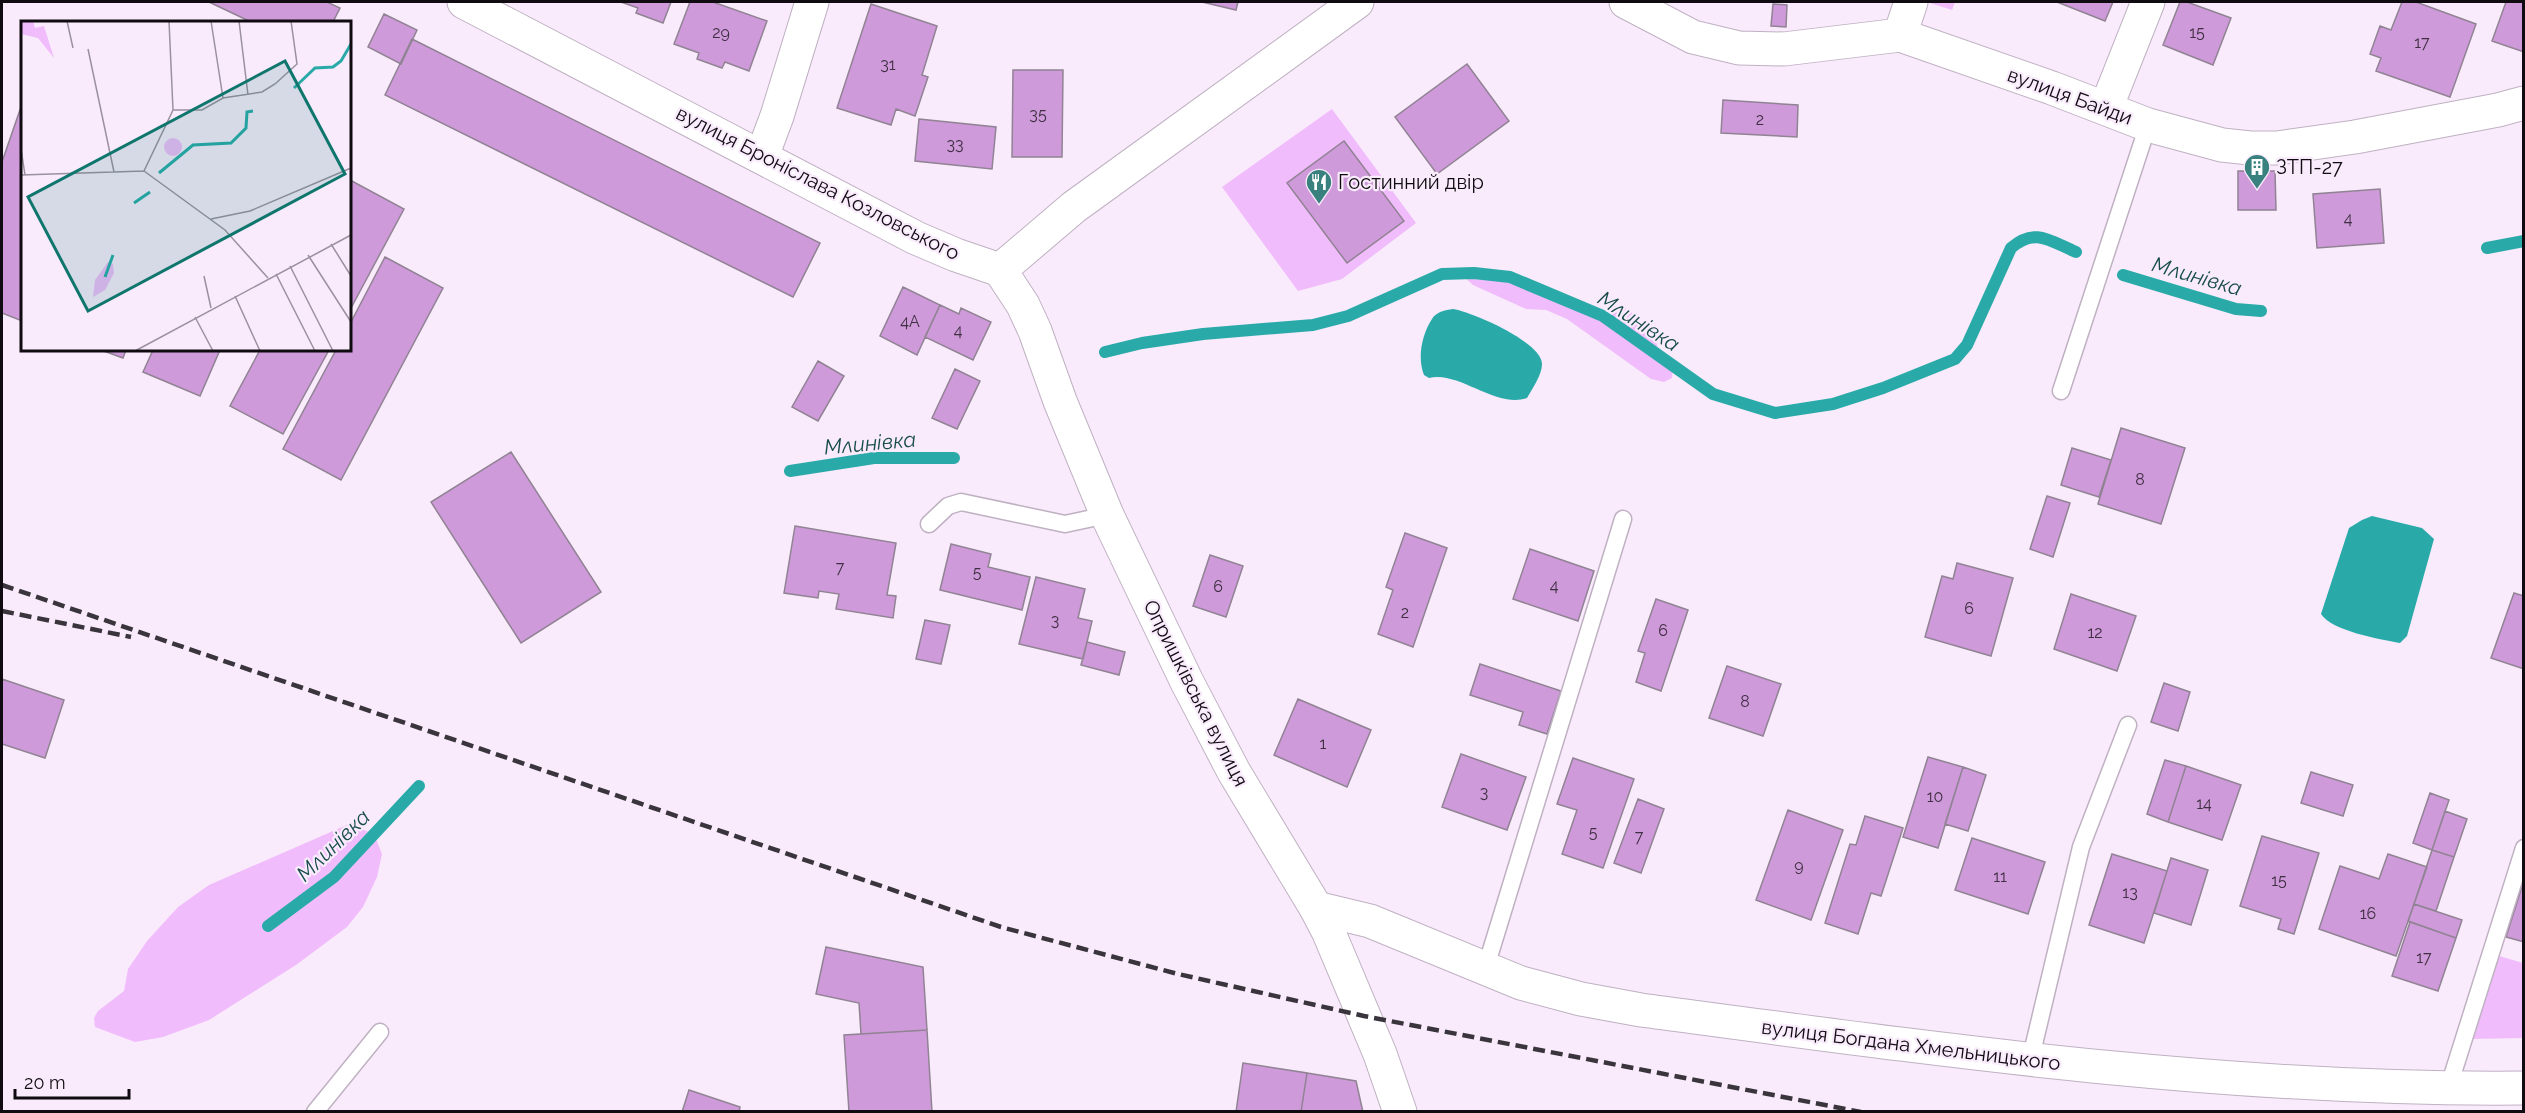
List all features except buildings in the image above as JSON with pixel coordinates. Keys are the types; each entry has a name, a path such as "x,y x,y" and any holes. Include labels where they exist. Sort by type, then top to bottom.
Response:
{"street":[{"name":"вулиця Броніслава Козловського","path":"464,2 916,238 1000,270"},
{"path":"762,156 777,116 812,2"},
{"path":"1000,270 1074,207 1357,2"},
{"name":"вулиця Байди","path":"1626,2 1693,37 1739,48 1784,49 1900,35 2148,125 2222,145 2277,148 2366,135 2498,110 2523,103"},
{"path":"1900,35 1911,2"},
{"path":"2106,108 2148,2"},
{"name":"Опришківська вулиця","path":"1000,270 1023,305 1035,331 1059,401 1107,515 1187,682 1234,771 1316,908 1380,1054 1400,1112"},
{"name":"вулиця Богдана Хмельницького","path":"1316,908 1370,921 1521,983 1581,999 1641,1010 2030,1061 2360,1088 2523,1088"}],"lane":[{"path":"2061,391 2148,125"},
{"path":"929,524 948,506 961,502 1065,524 1107,515"},
{"path":"1485,970 1623,519"},
{"path":"2030,1061 2081,847 2128,725"},
{"path":"2448,1089 2523,848"},
{"path":"315,1112 380,1032"}],"shaded area":[{"path":"1927,2 1955,2 1952,10"},
{"name":"Гостинний двір","path":"1332,109 1416,223 1342,279 1298,291 1222,187"},
{"path":"1460,273 1510,277 1603,316 1622,306 1635,315 1638,324 1656,340 1659,356 1673,365 1672,378 1664,382 1651,379 1567,319 1546,310 1526,309 1473,285"},
{"path":"1453,309 1505,329 1539,355 1542,364 1540,373 1527,398 1515,400 1503,398 1452,379 1429,378 1424,375 1421,354 1426,332 1436,315"},
{"path":"2372,516 2422,528 2434,539 2407,636 2400,643 2345,630 2321,614 2349,528"},
{"path":"349,824 374,834 382,854 377,877 363,907 347,927 296,965 209,1020 163,1037 135,1042 95,1027 94,1018 98,1011 124,991 128,969 147,941 178,907 209,885"},
{"path":"2496,955 2523,963 2523,1038 2471,1039"}],"waterway":[{"name":"Млинівка","path":"1105,352 1142,343 1203,334 1313,325 1348,316 1442,274 1474,273 1510,277 1603,316 1713,394 1775,413 1833,404 1883,388 1955,359 1967,345 2011,248 2028,238 2035,237 2050,240 2076,252"},
{"name":"Млинівка","path":"2487,248 2524,241"},
{"name":"Млинівка","path":"2123,275 2236,309 2261,311"},
{"name":"Млинівка","path":"790,471 874,458 954,458"},
{"name":"Млинівка","path":"268,926 334,877 419,786"}],"railway":[{"path":"2,585 1001,927 1178,974 1364,1016 1861,1112"},
{"path":"2,611 131,637"}],"place":[{"name":"ЗТП-27","path":"2257,190"},
{"name":"Гостинний двір","path":"1319,205"}]}
